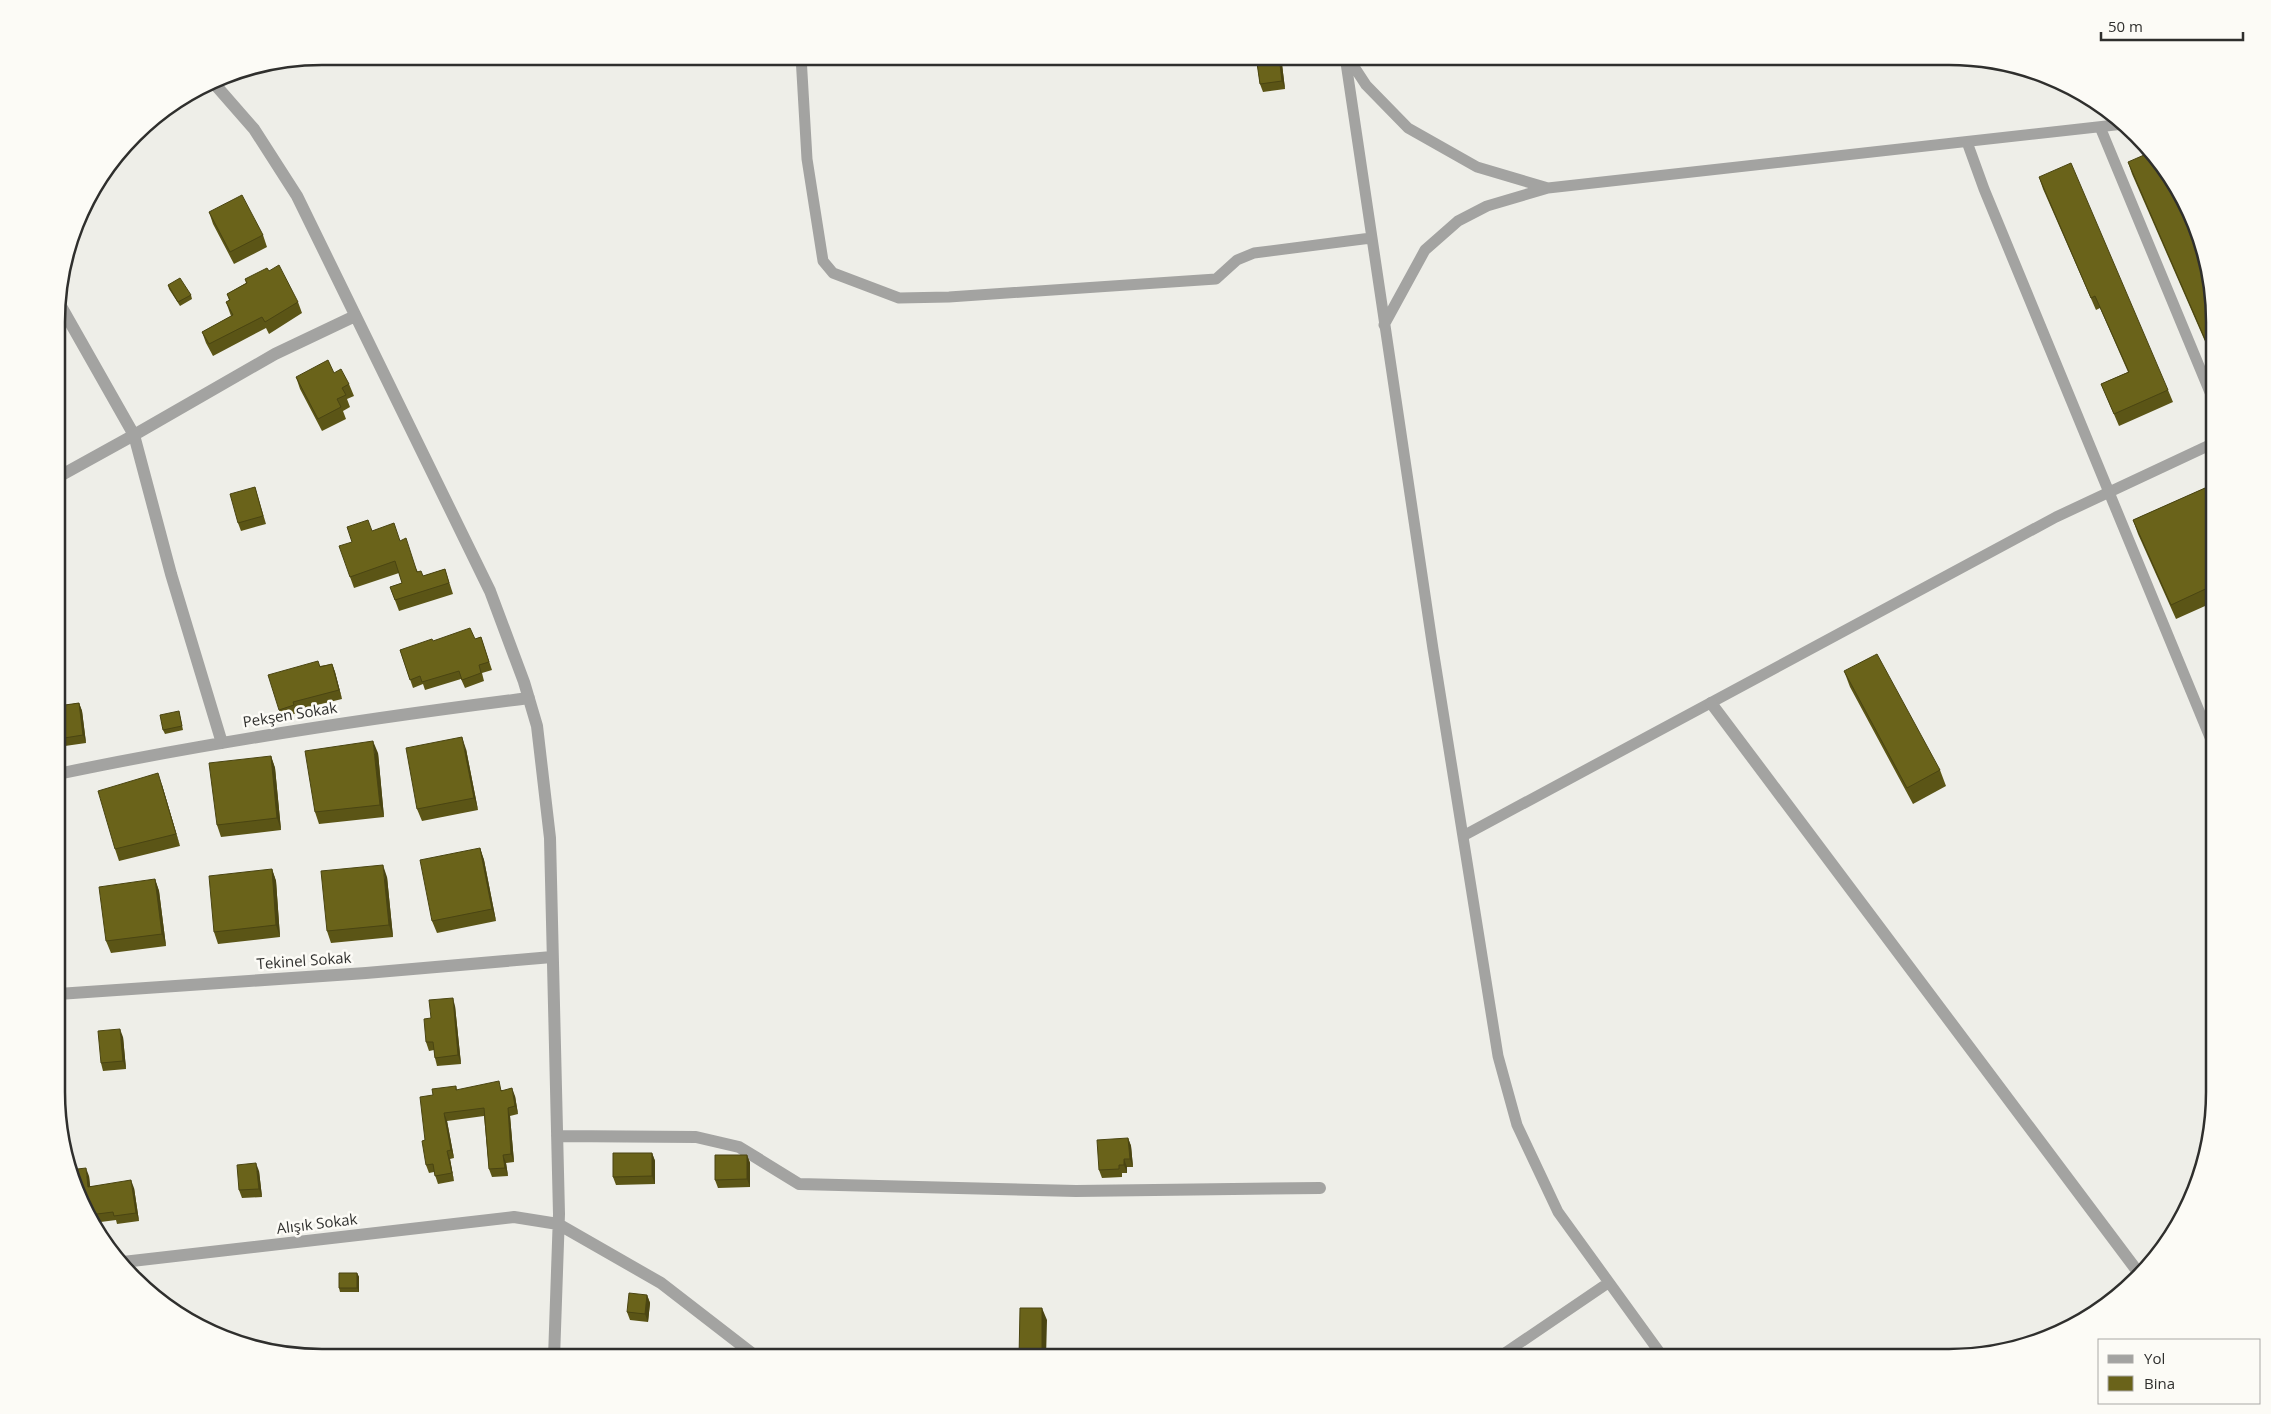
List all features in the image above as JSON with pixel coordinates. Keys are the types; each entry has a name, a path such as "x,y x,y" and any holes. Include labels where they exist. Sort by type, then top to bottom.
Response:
{"street":[{"path":"218,87 254,129 297,196 490,591 529,698 537,726 550,838 558,1224 554,1349"},
{"path":"65,314 134,435 171,574 222,743"},
{"path":"65,473 275,354 355,316"},
{"name":"Pekşen Sokak","path":"65,773 149,755 357,720 529,698"},
{"path":"1712,703 2136,1269"},
{"name":"Tekinel Sokak","path":"65,994 366,973 552,957"},
{"path":"557,1136 696,1137 739,1147 799,1184 1076,1191 1320,1188"},
{"name":"Alışık Sokak","path":"129,1262 514,1217 558,1224"},
{"path":"558,1224 661,1283 746,1349"}],"lane":[{"path":"802,65 807,159 823,261 833,273 899,298 949,297 1216,279 1237,260 1254,252 1371,238"},
{"path":"1347,65 1384,324 1498,1056 1517,1125 1558,1212 1657,1349"},
{"path":"1352,65 1366,85 1408,128 1477,167 1548,188"},
{"path":"1384,324 1425,250 1458,221 1487,206 1548,188 2114,125"},
{"path":"2100,126 2206,383"},
{"path":"1967,142 1984,189 2108,493 2206,728"},
{"path":"1463,836 2056,517 2206,447"},
{"path":"1511,1349 1608,1282"}],"building":[{"path":"1257,65 1280,65 1282,81 1260,84"},
{"path":"2144,155 2163,179 2180,208 2192,239 2201,272 2204,288 2206,342 2128,162"},
{"path":"2071,163 2168,390 2114,414 2101,384 2129,372 2095,296 2091,298 2039,177"},
{"path":"242,195 263,235 230,252 209,212"},
{"path":"279,265 298,302 265,322 262,317 209,344 202,332 233,315 226,302 230,300 227,294 247,283 245,279 267,268 269,271"},
{"path":"180,278 191,295 178,302 168,285"},
{"path":"328,360 334,373 341,369 349,384 342,388 346,395 337,399 341,407 318,419 296,377"},
{"path":"255,487 263,516 238,523 230,494"},
{"path":"2206,488 2206,589 2171,605 2133,520"},
{"path":"368,520 372,531 394,523 400,541 406,538 417,572 421,571 423,576 445,569 449,583 395,600 390,587 402,583 395,561 350,577 339,546 352,542 347,527"},
{"path":"470,628 475,639 481,637 489,662 479,665 481,673 462,680 459,671 422,682 420,676 410,680 400,650"},
{"path":"1877,654 1940,770 1907,788 1844,671"},
{"path":"318,661 320,667 332,664 339,690 293,702 294,705 279,710 268,675"},
{"path":"79,703 83,735 65,738 65,705"},
{"path":"179,711 182,726 163,730 160,715"},
{"path":"462,737 474,798 417,809 406,748"},
{"path":"373,741 380,805 315,812 305,751"},
{"path":"271,756 277,818 217,825 209,763"},
{"path":"158,773 176,834 115,849 98,791"},
{"path":"480,848 492,909 432,921 420,860"},
{"path":"383,865 389,925 327,931 321,871"},
{"path":"272,869 276,925 214,932 209,876"},
{"path":"155,879 162,934 106,941 99,887"},
{"path":"453,998 458,1055 435,1058 433,1042 426,1042 424,1019 431,1018 429,1000"},
{"path":"120,1029 123,1061 101,1063 98,1031"},
{"path":"499,1081 501,1091 512,1088 515,1106 508,1108 511,1154 503,1155 505,1168 489,1169 484,1108 444,1113 451,1150 447,1151 452,1173 435,1176 433,1164 426,1165 422,1141 425,1140 420,1097 433,1095 432,1089 456,1086 456,1090"},
{"path":"1128,1138 1130,1159 1124,1159 1124,1165 1119,1165 1119,1169 1099,1170 1097,1140"},
{"path":"613,1153 652,1153 652,1176 613,1177"},
{"path":"715,1155 747,1155 747,1179 715,1180"},
{"path":"256,1163 259,1189 239,1190 237,1165"},
{"path":"86,1168 88,1187 131,1180 136,1213 114,1216 113,1212 95,1214 77,1169"},
{"path":"339,1273 357,1273 357,1288 339,1288"},
{"path":"629,1293 647,1295 645,1314 627,1312"},
{"path":"1020,1308 1042,1308 1042,1349 1019,1349"}]}
